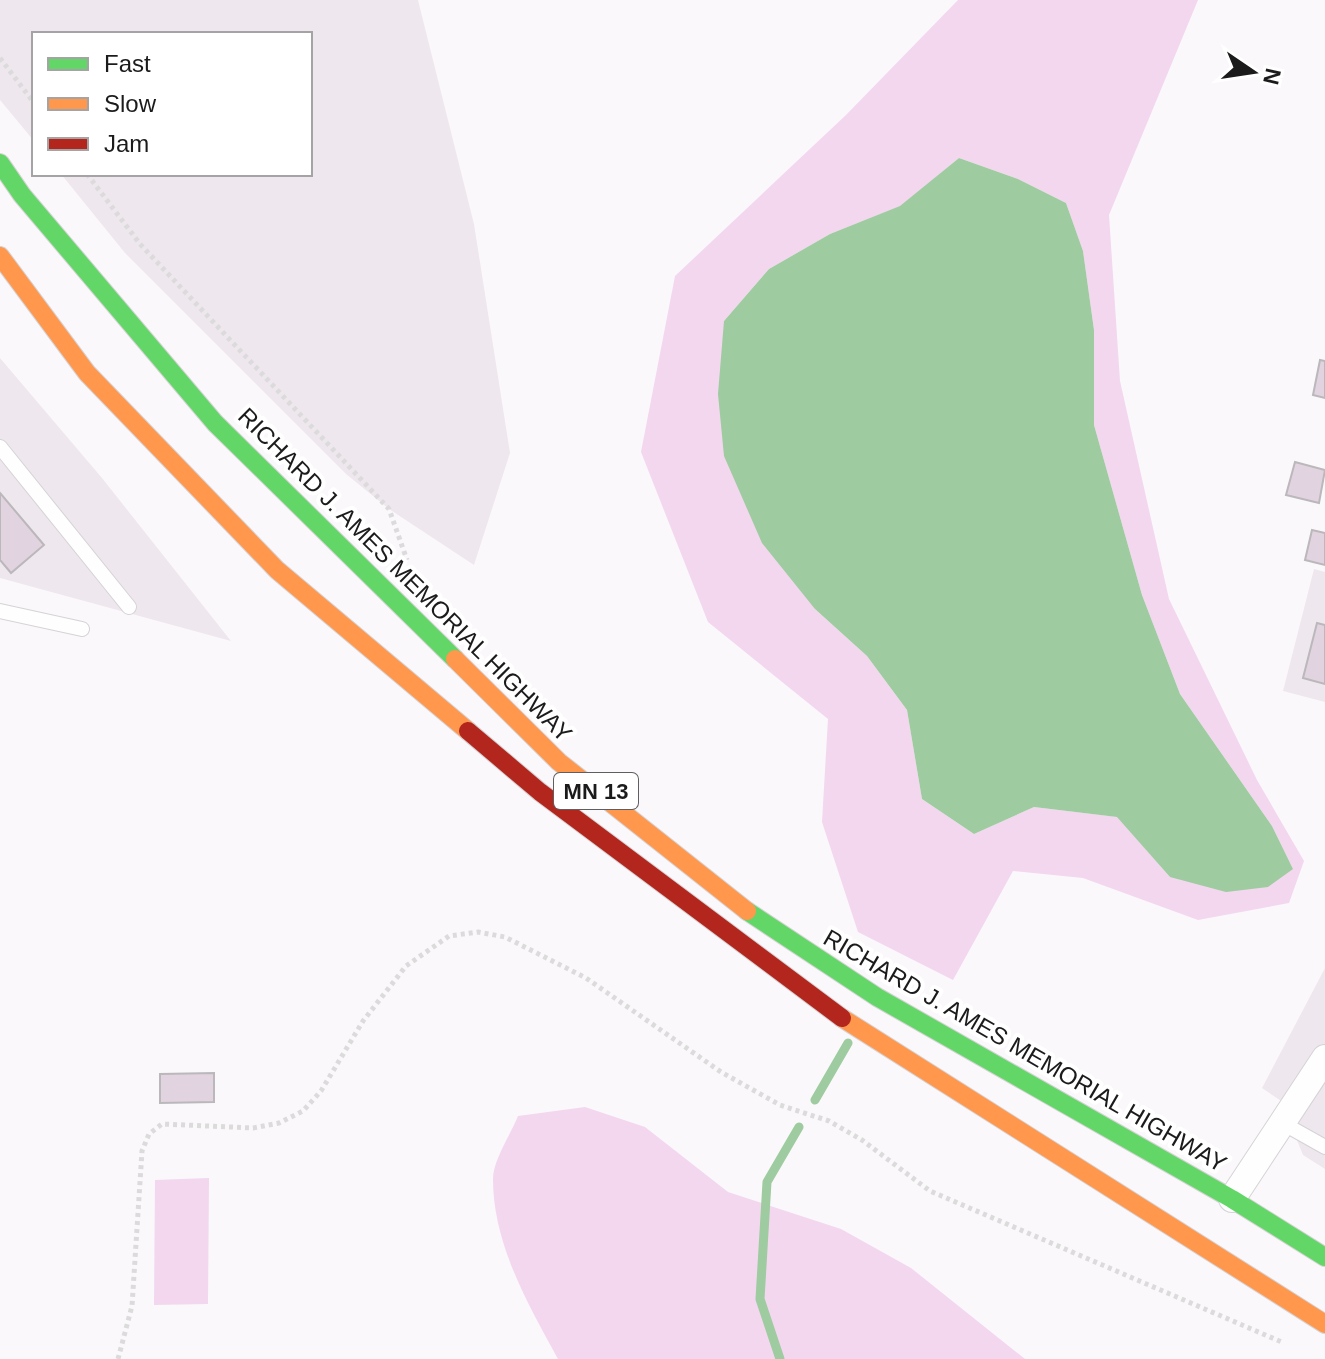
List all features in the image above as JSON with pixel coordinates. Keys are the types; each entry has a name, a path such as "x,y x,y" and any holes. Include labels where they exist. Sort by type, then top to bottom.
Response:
{"main road":[{"name":"RICHARD J. AMES MEMORIAL HIGHWAY","path":"0,163 22,195 215,423 559,762 720,893 877,997 1232,1199 1325,1257"},
{"name":"MN 13","path":"0,256 87,373 277,570 540,792 853,1026 1325,1324"}],"street":[{"path":"1232,1199 1325,1058"}],"lane":[{"path":"0,447 129,607"},
{"path":"0,611 82,629"},
{"path":"1284,1124 1325,1147"}],"path":[{"path":"0,58 32,100"},
{"path":"89,176 140,244 389,509 408,562"},
{"path":"118,1359 132,1306 142,1151 149,1134 162,1124 253,1128 279,1123 303,1111 321,1091 363,1021 406,966 449,936 478,932 505,937 586,978 721,1072 780,1105 829,1121 862,1140 930,1191 1297,1348"}],"shaded area":[{"path":"0,0 418,0 474,224 510,453 474,565 389,509 346,474 125,253 63,176 312,176 312,32 32,32 32,139 0,100"},
{"path":"958,0 1198,0 1109,215 1120,381 1169,599 1257,780 1304,861 1289,903 1198,920 1083,878 1013,871 953,980 858,932 822,822 828,719 708,622 641,452 675,276 846,115","holes":["959,158 1018,179 1066,203 1083,251 1094,330 1094,425 1142,595 1180,694 1272,826 1293,869 1170,877 1118,817 1034,807 974,834 922,799 907,710 867,656 815,609 724,321 769,269 830,234 901,206"]},
{"path":"959,158 1018,179 1066,203 1083,251 1094,330 1094,425 1142,595 1180,694 1272,826 1293,869 1268,887 1226,892 1170,877 1117,817 1034,807 974,834 922,799 907,710 867,656 815,609 762,543 724,456 718,394 724,321 769,269 830,234 900,206"},
{"path":"0,358 102,478 231,641 0,578"},
{"path":"1314,569 1325,572 1325,702 1283,691"},
{"path":"1325,968 1325,1169 1303,1155 1281,1101 1262,1088"},
{"path":"585,1107 645,1127 728,1192 841,1229 911,1268 1025,1359 558,1359 514,1273 499,1227 493,1179 499,1155 518,1116"},
{"path":"209,1178 208,1304 154,1305 155,1180"}],"building":[{"path":"1320,360 1325,361 1325,398 1313,395"},
{"path":"1295,462 1325,470 1319,503 1286,495"},
{"path":"0,493 44,545 11,573 0,560"},
{"path":"1312,530 1325,533 1325,565 1305,560"},
{"path":"1317,623 1325,625 1325,684 1303,678"},
{"path":"214,1073 214,1102 160,1103 160,1074"}],"waterway":[{"path":"815,1100 848,1043"},
{"path":"780,1359 760,1299 767,1182 799,1127"}],"traffic: fast":[{"path":"0,163 22,195 215,423 455,659"},
{"path":"747,911 877,997 1232,1199 1325,1257"}],"traffic: slow":[{"path":"0,256 87,373 277,570 468,731"},
{"path":"455,659 559,762 747,911"},
{"path":"842,1018 1325,1324"}],"traffic: jam":[{"path":"468,731 540,792 842,1018"}]}
